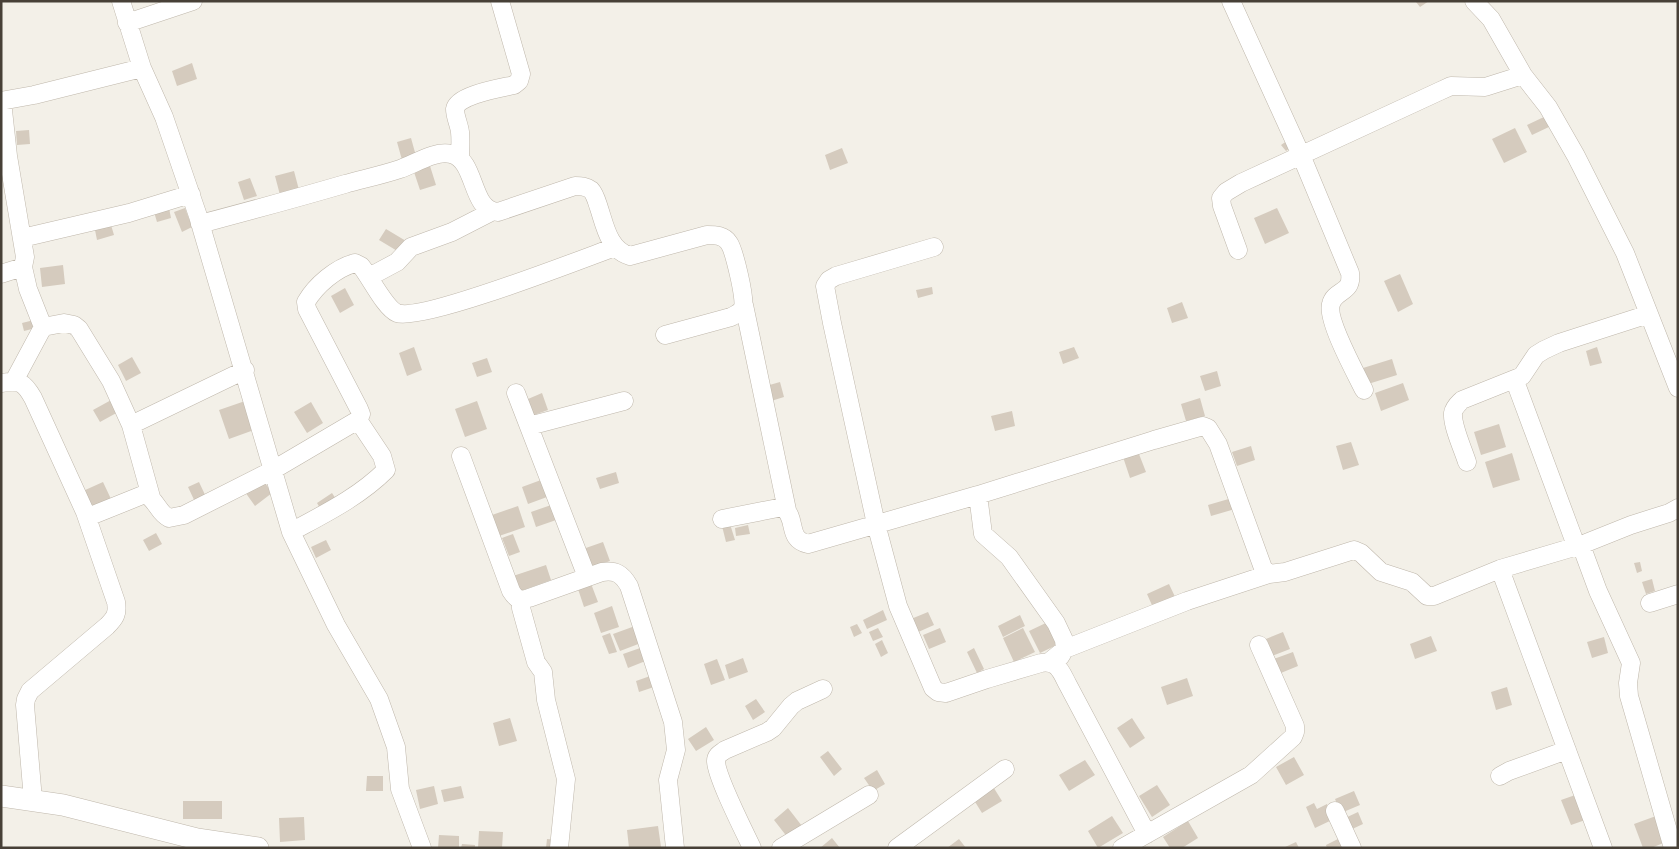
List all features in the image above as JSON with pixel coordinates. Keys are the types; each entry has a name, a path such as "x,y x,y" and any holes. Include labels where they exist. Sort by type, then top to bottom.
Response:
{"street":[{"path":"121,1 142,68 164,117 191,194 245,370 291,532 336,625 379,699 396,747 400,789 422,848"},
{"path":"127,23 193,1"},
{"path":"460,159 460,132 455,111 456,105 469,96 514,85 519,81 521,74 500,1"},
{"path":"1231,1 1301,155 1350,273 1351,281 1347,288 1335,297 1331,303 1330,313 1334,328 1364,390"},
{"path":"1482,3 1523,75 1548,106 1576,156 1625,253 1678,388"},
{"path":"43,327 28,289 23,267 25,257 8,156 2,101 142,68"},
{"path":"1238,250 1221,198 1226,192 1241,183 1451,86 1485,87 1523,75"},
{"path":"200,224 400,169 446,153 453,154 460,159 484,207 491,212"},
{"path":"369,277 397,262 411,247 458,230 491,212 498,212 575,186 585,186 591,190 595,197 615,247 620,253 630,256 708,235 724,238 729,243 787,510 795,536 800,542 808,544 978,495 1203,426 1208,428 1218,444 1263,568 1269,574"},
{"path":"22,238 129,213 191,194"},
{"path":"33,800 26,699 30,691 107,626 116,617 117,611 116,602 88,517 33,398 23,384 8,382 43,327 70,323 79,329 107,372 131,425 151,497 164,516 174,518 273,470 358,420 361,414 360,409 307,309 306,302 318,286 348,264 355,262 361,266 391,310 399,314 410,314 483,294 615,247"},
{"path":"934,247 836,276 829,280 825,286 876,524 898,606 933,688 938,692 954,691 987,679 1052,663 1065,649 1187,601 1269,574 1285,572 1354,550 1361,553 1381,572 1412,582 1427,596 1443,592 1500,569 1581,544 1678,508"},
{"path":"1,274 23,267"},
{"path":"665,335 731,316 740,312 744,305"},
{"path":"1467,462 1453,412 1456,405 1462,400 1515,381 1522,376 1536,355 1559,343 1648,314"},
{"path":"131,425 245,370"},
{"path":"1515,381 1574,540 1581,544 1598,591 1631,663 1628,684 1630,696 1673,848"},
{"path":"516,393 587,577"},
{"path":"529,426 624,401"},
{"path":"291,532 337,507 374,482 386,470 382,456 358,420"},
{"path":"460,456 515,598 521,600 610,571 619,573 629,586 673,722 676,750 675,760 670,768 668,780 675,848"},
{"path":"88,517 145,494 151,497"},
{"path":"978,495 983,534 1009,557 1056,623 1064,640 1065,649"},
{"path":"722,519 777,507 783,507 787,510"},
{"path":"1500,569 1603,848"},
{"path":"1650,603 1678,594"},
{"path":"521,600 521,608 536,662 543,672 546,700 566,779 559,848"},
{"path":"1122,848 1251,775 1293,738 1295,726 1259,646"},
{"path":"1052,663 1068,685 1147,834"},
{"path":"752,848 723,782 716,758 725,750 762,735 773,728 797,701 823,689"},
{"path":"1500,776 1509,770 1567,750"},
{"path":"897,848 1006,769"},
{"path":"781,848 869,795"},
{"path":"1,796 62,805 195,844 258,848"},
{"path":"1335,811 1352,848"}],"building":[{"path":"1417,1 1429,1 1420,7"},
{"path":"192,63 197,79 177,86 172,71"},
{"path":"1546,116 1551,126 1532,135 1527,125"},
{"path":"1515,128 1527,152 1504,163 1492,139"},
{"path":"29,130 30,144 17,145 16,131"},
{"path":"411,138 416,156 402,160 397,142"},
{"path":"1291,138 1295,144 1286,151 1281,145"},
{"path":"842,148 848,163 830,170 825,155"},
{"path":"430,166 436,185 420,190 414,172"},
{"path":"294,171 299,190 280,195 275,176"},
{"path":"250,178 257,196 244,200 238,182"},
{"path":"169,208 171,218 157,222 154,212"},
{"path":"185,208 192,227 182,232 174,212"},
{"path":"1277,208 1289,233 1265,244 1254,218"},
{"path":"111,225 114,235 97,240 95,230"},
{"path":"386,229 406,241 399,252 379,240"},
{"path":"63,265 65,284 42,287 40,268"},
{"path":"1400,274 1413,304 1398,312 1384,281"},
{"path":"932,287 933,294 918,298 916,290"},
{"path":"345,288 354,305 340,313 331,296"},
{"path":"1182,302 1188,318 1172,323 1167,308"},
{"path":"34,320 36,328 24,331 22,323"},
{"path":"414,347 422,370 407,376 399,353"},
{"path":"1074,347 1079,358 1063,364 1059,352"},
{"path":"1597,347 1602,363 1590,366 1586,351"},
{"path":"132,357 141,373 126,381 118,365"},
{"path":"487,358 492,372 477,377 472,363"},
{"path":"1392,359 1397,375 1368,384 1363,368"},
{"path":"1217,371 1221,386 1205,391 1200,376"},
{"path":"780,382 784,397 771,401 766,386"},
{"path":"1403,383 1409,400 1381,411 1375,393"},
{"path":"542,393 548,410 534,415 528,399"},
{"path":"1200,398 1205,416 1186,421 1181,404"},
{"path":"113,399 120,411 100,422 93,410"},
{"path":"248,400 257,429 229,439 219,410"},
{"path":"477,401 487,429 465,437 455,409"},
{"path":"311,402 323,423 307,433 294,412"},
{"path":"1012,411 1015,426 995,431 991,416"},
{"path":"1499,424 1506,447 1481,455 1474,432"},
{"path":"1351,442 1359,465 1343,470 1336,446"},
{"path":"1251,446 1255,460 1237,466 1232,452"},
{"path":"1137,449 1146,472 1130,478 1122,454"},
{"path":"1512,453 1520,480 1493,488 1485,462"},
{"path":"616,472 619,483 600,489 596,478"},
{"path":"263,480 272,493 255,506 245,492"},
{"path":"541,480 547,497 528,504 522,487"},
{"path":"103,482 111,499 91,508 83,491"},
{"path":"199,482 207,499 196,504 188,487"},
{"path":"332,493 340,505 324,515 317,503"},
{"path":"1232,498 1235,509 1211,516 1208,505"},
{"path":"554,504 559,519 536,527 531,512"},
{"path":"518,506 525,527 499,536 492,515"},
{"path":"730,524 735,540 726,542 722,526"},
{"path":"748,525 750,534 736,536 735,528"},
{"path":"156,533 162,544 149,551 143,540"},
{"path":"513,534 520,552 509,556 502,538"},
{"path":"326,540 331,550 316,558 311,547"},
{"path":"603,542 610,561 590,568 583,549"},
{"path":"1640,562 1642,571 1637,573 1634,563"},
{"path":"546,565 551,580 518,592 513,576"},
{"path":"1652,579 1655,591 1646,594 1642,582"},
{"path":"590,581 598,602 584,607 577,586"},
{"path":"1169,584 1177,601 1155,612 1147,594"},
{"path":"612,606 619,627 601,633 594,613"},
{"path":"883,610 887,620 867,629 863,620"},
{"path":"928,612 934,625 916,633 911,619"},
{"path":"1020,615 1025,626 1003,637 998,626"},
{"path":"1050,621 1061,643 1040,653 1029,631"},
{"path":"857,624 862,633 854,637 850,627"},
{"path":"635,626 641,643 620,651 613,634"},
{"path":"878,628 883,637 873,641 869,632"},
{"path":"940,628 946,642 929,649 923,635"},
{"path":"1023,628 1035,652 1014,662 1003,638"},
{"path":"1283,632 1290,649 1267,658 1261,641"},
{"path":"610,633 617,652 609,654 602,636"},
{"path":"1431,636 1437,651 1415,659 1410,644"},
{"path":"1604,637 1608,653 1592,658 1587,642"},
{"path":"882,640 888,653 881,657 875,644"},
{"path":"643,647 648,660 628,668 623,654"},
{"path":"974,648 984,669 977,673 967,652"},
{"path":"1293,652 1298,666 1276,675 1271,660"},
{"path":"743,658 748,672 729,679 725,665"},
{"path":"717,659 725,680 711,685 704,664"},
{"path":"653,675 657,686 639,692 636,681"},
{"path":"1187,678 1193,696 1167,705 1161,687"},
{"path":"1507,687 1512,705 1496,710 1491,692"},
{"path":"756,699 765,712 753,720 745,706"},
{"path":"510,718 517,741 499,746 493,723"},
{"path":"1132,718 1145,738 1130,748 1117,728"},
{"path":"706,727 714,740 696,751 688,739"},
{"path":"828,751 842,769 834,776 820,757"},
{"path":"1294,757 1304,775 1286,785 1276,767"},
{"path":"1085,760 1095,775 1069,791 1059,775"},
{"path":"877,770 885,784 873,791 864,778"},
{"path":"367,776 383,776 383,791 366,791"},
{"path":"992,785 1002,801 982,813 972,797"},
{"path":"1157,785 1170,805 1152,817 1139,796"},
{"path":"434,786 438,804 420,809 416,790"},
{"path":"461,786 464,798 444,802 441,790"},
{"path":"1354,791 1360,805 1341,813 1335,799"},
{"path":"1581,793 1591,818 1571,825 1561,800"},
{"path":"183,801 222,801 222,819 183,819"},
{"path":"1314,803 1317,809 1327,804 1334,819 1315,828 1306,807"},
{"path":"788,808 802,826 788,838 774,820"},
{"path":"1358,812 1363,824 1348,831 1343,819"},
{"path":"1112,816 1123,833 1098,848 1088,831"},
{"path":"1656,816 1666,842 1651,848 1643,848 1634,824"},
{"path":"304,817 305,840 280,842 279,818"},
{"path":"1188,821 1198,838 1182,848 1170,848 1163,837"},
{"path":"658,826 661,847 629,848 627,830"},
{"path":"479,831 503,832 502,848 478,848"},
{"path":"439,835 459,836 459,848 438,848"},
{"path":"1342,837 1347,848 1327,848 1326,845"},
{"path":"832,838 840,848 820,848"},
{"path":"547,839 559,840 559,848 546,848"},
{"path":"959,839 966,848 947,848"},
{"path":"1296,842 1299,848 1283,848"},
{"path":"462,844 475,845 475,848 461,848"}]}
